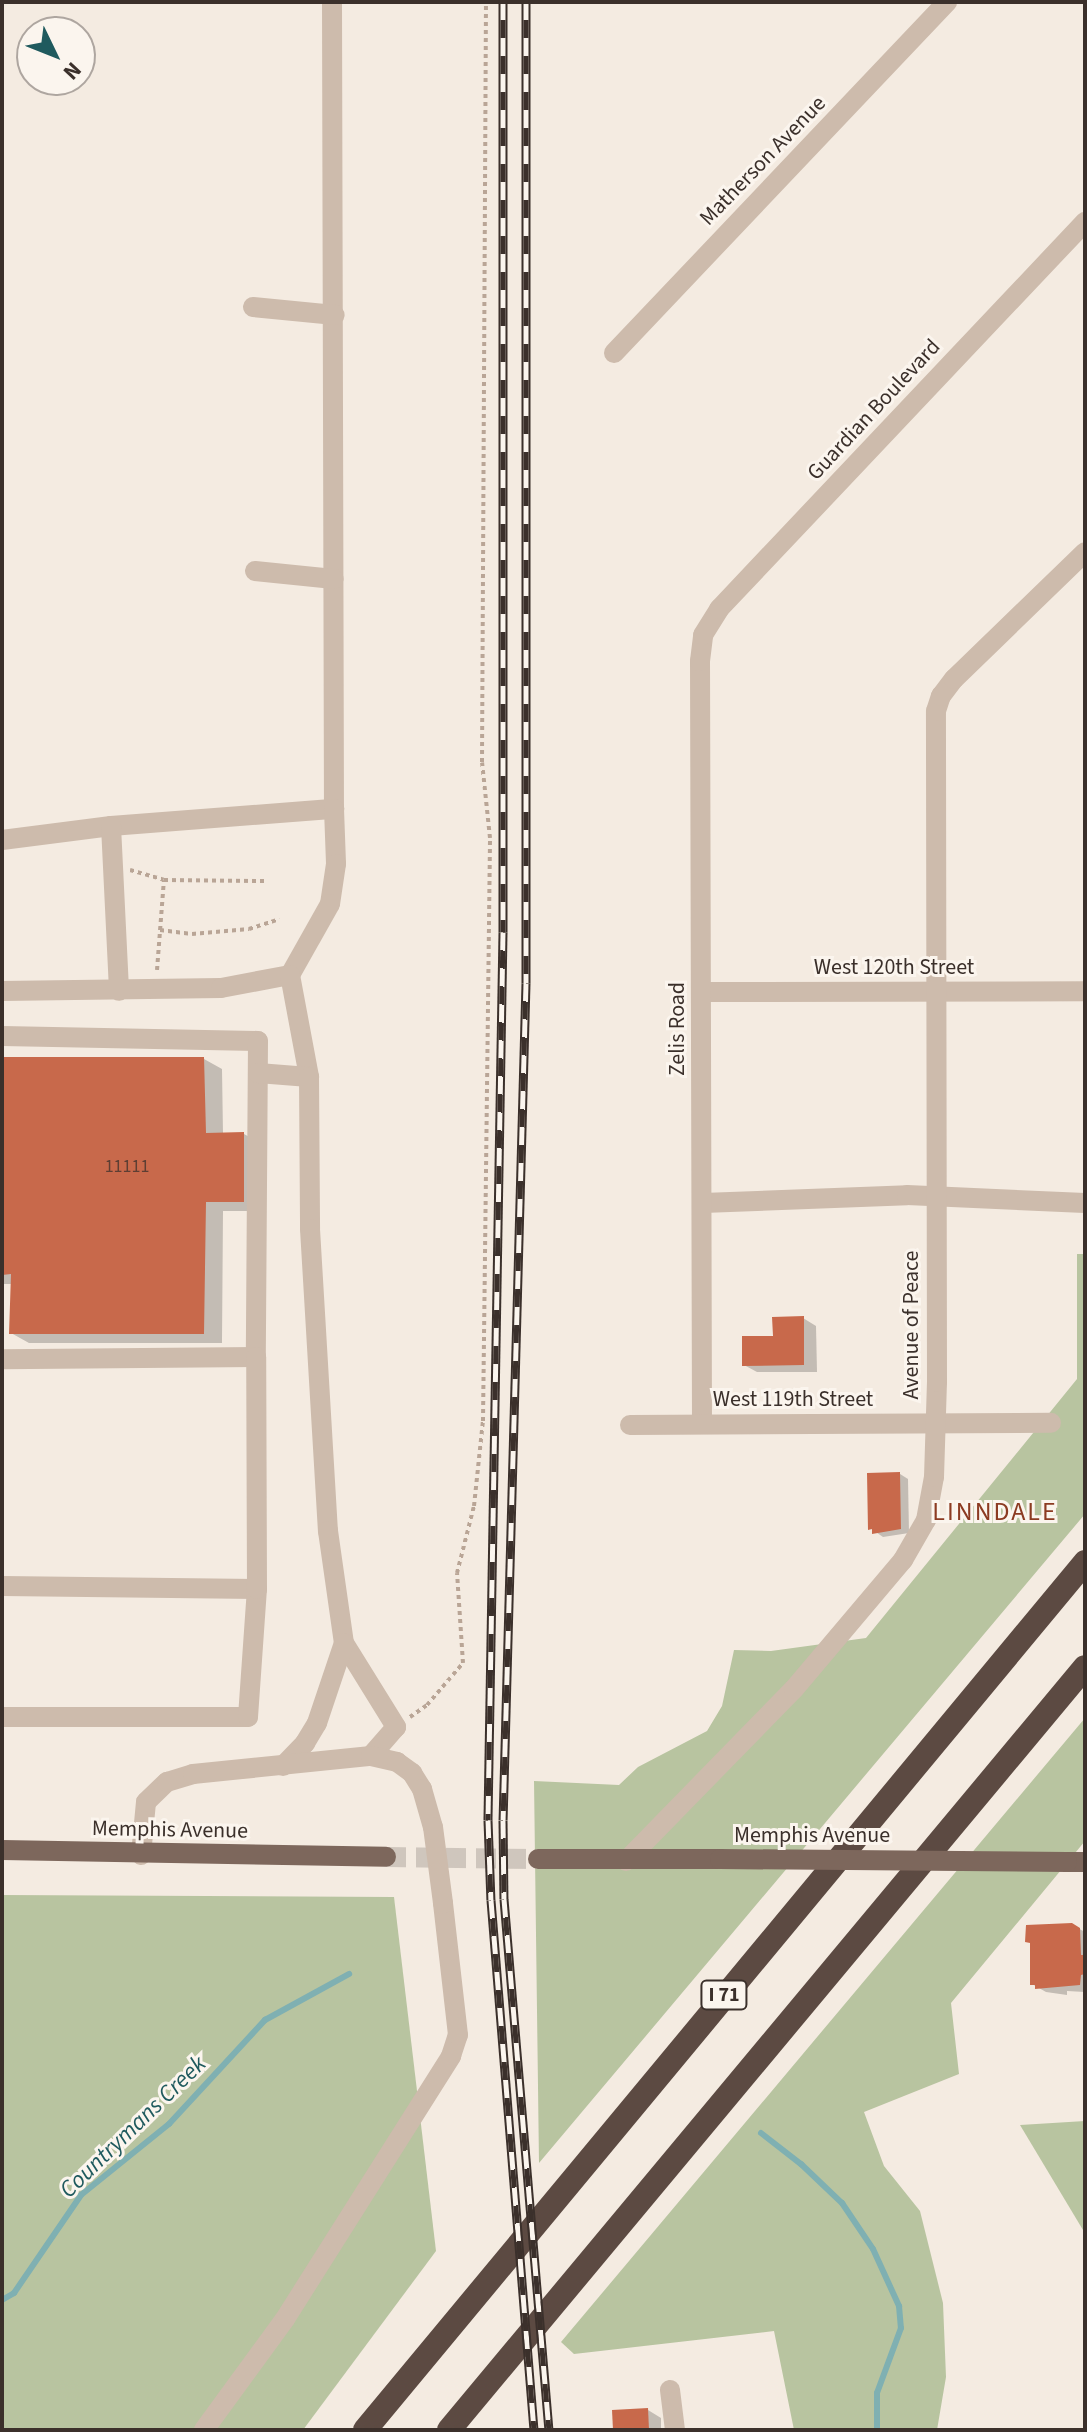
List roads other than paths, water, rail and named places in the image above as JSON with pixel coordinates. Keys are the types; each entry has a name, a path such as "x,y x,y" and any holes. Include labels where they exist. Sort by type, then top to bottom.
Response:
{"highway":[{"name":"I 71","path":"365,2430 1085,1562"},
{"path":"449,2430 1085,1667"}],"main road":[{"name":"Memphis Avenue","path":"2,1850 141,1855 386,1857"},
{"name":"Memphis Avenue","path":"538,1859 1076,1862"}],"street":[{"path":"332,2 336,864 330,904 290,975 309,1077 310,1229 327,1515 344,1643 396,1727 371,1756"},
{"name":"Matherson Avenue","path":"614,353 947,2"},
{"name":"Guardian Boulevard","path":"703,635 719,609 1085,222"},
{"path":"253,307 335,315"},
{"name":"Avenue of Peace","path":"626,1861 770,1716 909,1552 921,1532 932,1497 936,1424 934,730 939,701 954,679 1085,552"},
{"path":"255,571 334,579"},
{"name":"Zelis Road","path":"702,1424 700,650 703,635"},
{"path":"2,840 111,826 334,809"},
{"path":"111,826 119,991"},
{"path":"2,991 221,988 290,975"},
{"name":"West 120th Street","path":"702,992 1085,991"},
{"path":"2,1036 258,1041 257,1589 248,1717 2,1717"},
{"path":"258,1073 309,1077"},
{"path":"703,1203 937,1196 1085,1203"},
{"path":"2,1359 256,1357"},
{"name":"West 119th Street","path":"630,1425 1051,1423"},
{"path":"2,1586 257,1589"},
{"path":"283,1766 305,1743 317,1723 344,1643"},
{"path":"141,1855 146,1802 167,1782 193,1774 371,1756 397,1762 412,1773 422,1789 433,1827 458,2035 451,2056 285,2319 204,2430"},
{"path":"670,2390 675,2430"}],"waterway":[{"name":"Countrymans Creek","path":"2,2300 14,2293 81,2195 169,2124 265,2020 349,1974"},
{"name":"Countrymans Creek","path":"761,2133 801,2164 842,2203 873,2249 899,2306 901,2328 877,2393 877,2430"}],"tunnel":[{"path":"386,1857 538,1859"}],"railway":[{"path":"503,2 503,932 488,1820 491,1900 534,2430"},
{"path":"526,2 526,983 503,1820 504,1899 549,2430"}],"district":[{"name":"LINNDALE","path":"995,1512"}]}
